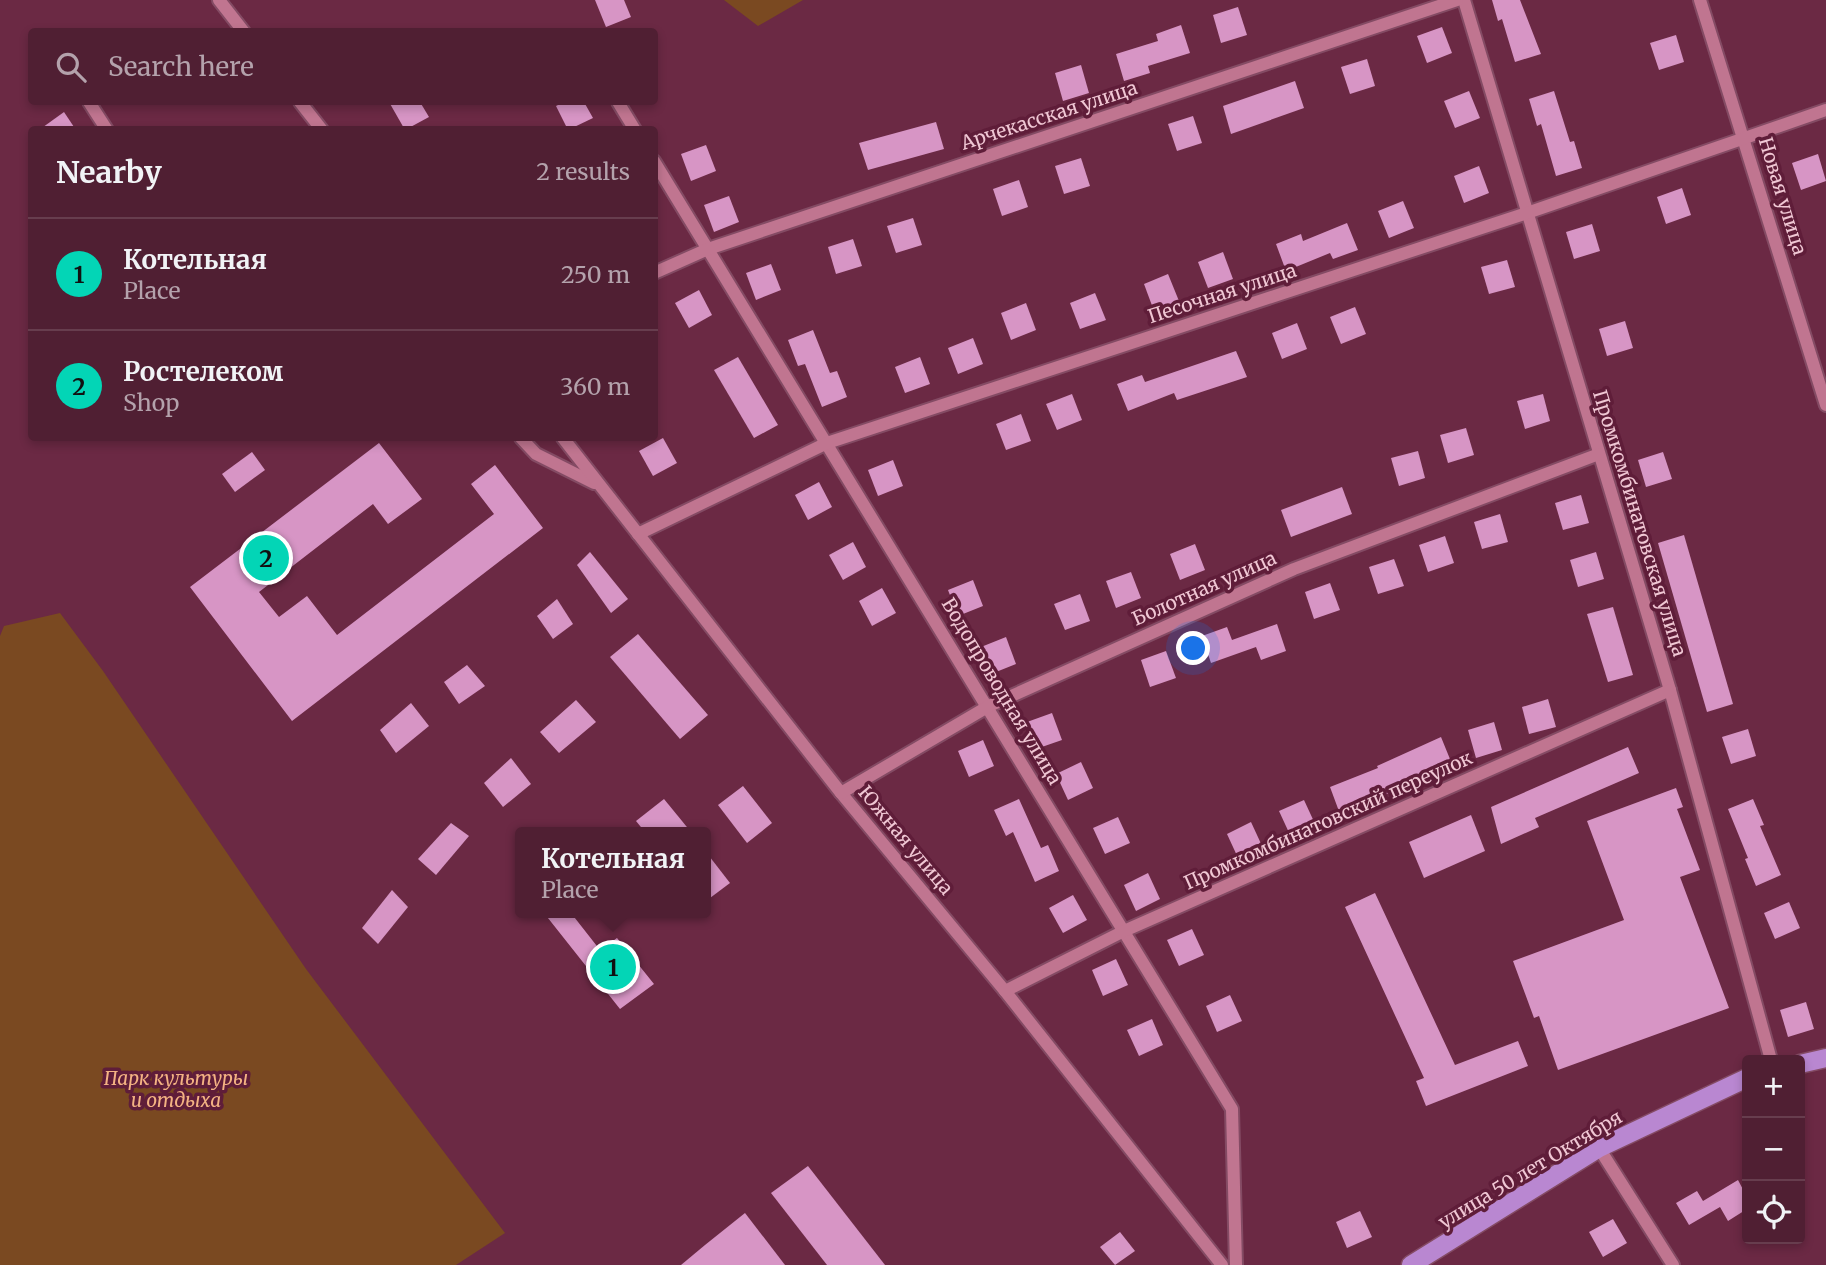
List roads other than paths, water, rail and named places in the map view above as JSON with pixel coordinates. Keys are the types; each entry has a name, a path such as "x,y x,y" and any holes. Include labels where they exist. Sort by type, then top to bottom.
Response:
{"main road":[{"path":"1805,1063 1826,1058"},
{"name":"улица 50 лет Октября","path":"1411,1265 1599,1148 1742,1080"}],"street":[{"path":"219,0 241,28"},
{"name":"Арчекасская улица","path":"658,271 708,249 1457,0"},
{"name":"Промкомбинатовская улица","path":"1464,0 1670,690 1770,1055"},
{"name":"Новая улица","path":"1700,0 1826,405"},
{"path":"91,105 104,126"},
{"path":"302,105 319,126"},
{"path":"620,105 633,126"},
{"name":"Песочная улица","path":"638,534 827,443 1527,213 1826,110"},
{"name":"Водопроводная улица","path":"658,168 989,706 1232,1110 1236,1265"},
{"path":"524,441 536,454 597,485"},
{"name":"Южная улица","path":"565,441 841,793 1006,991 1222,1265"},
{"name":"Болотная улица","path":"841,793 989,706 1294,569 1599,454"},
{"name":"Промкомбинатовский переулок","path":"1006,991 1124,931 1670,690"},
{"path":"1599,1148 1673,1265"}],"place":[{"name":"Ростелеком","path":"266,558"},
{"name":"Котельная","path":"613,967"}],"park label":[{"name":"Парк культуры и отдыха","path":"176,1089"}]}
